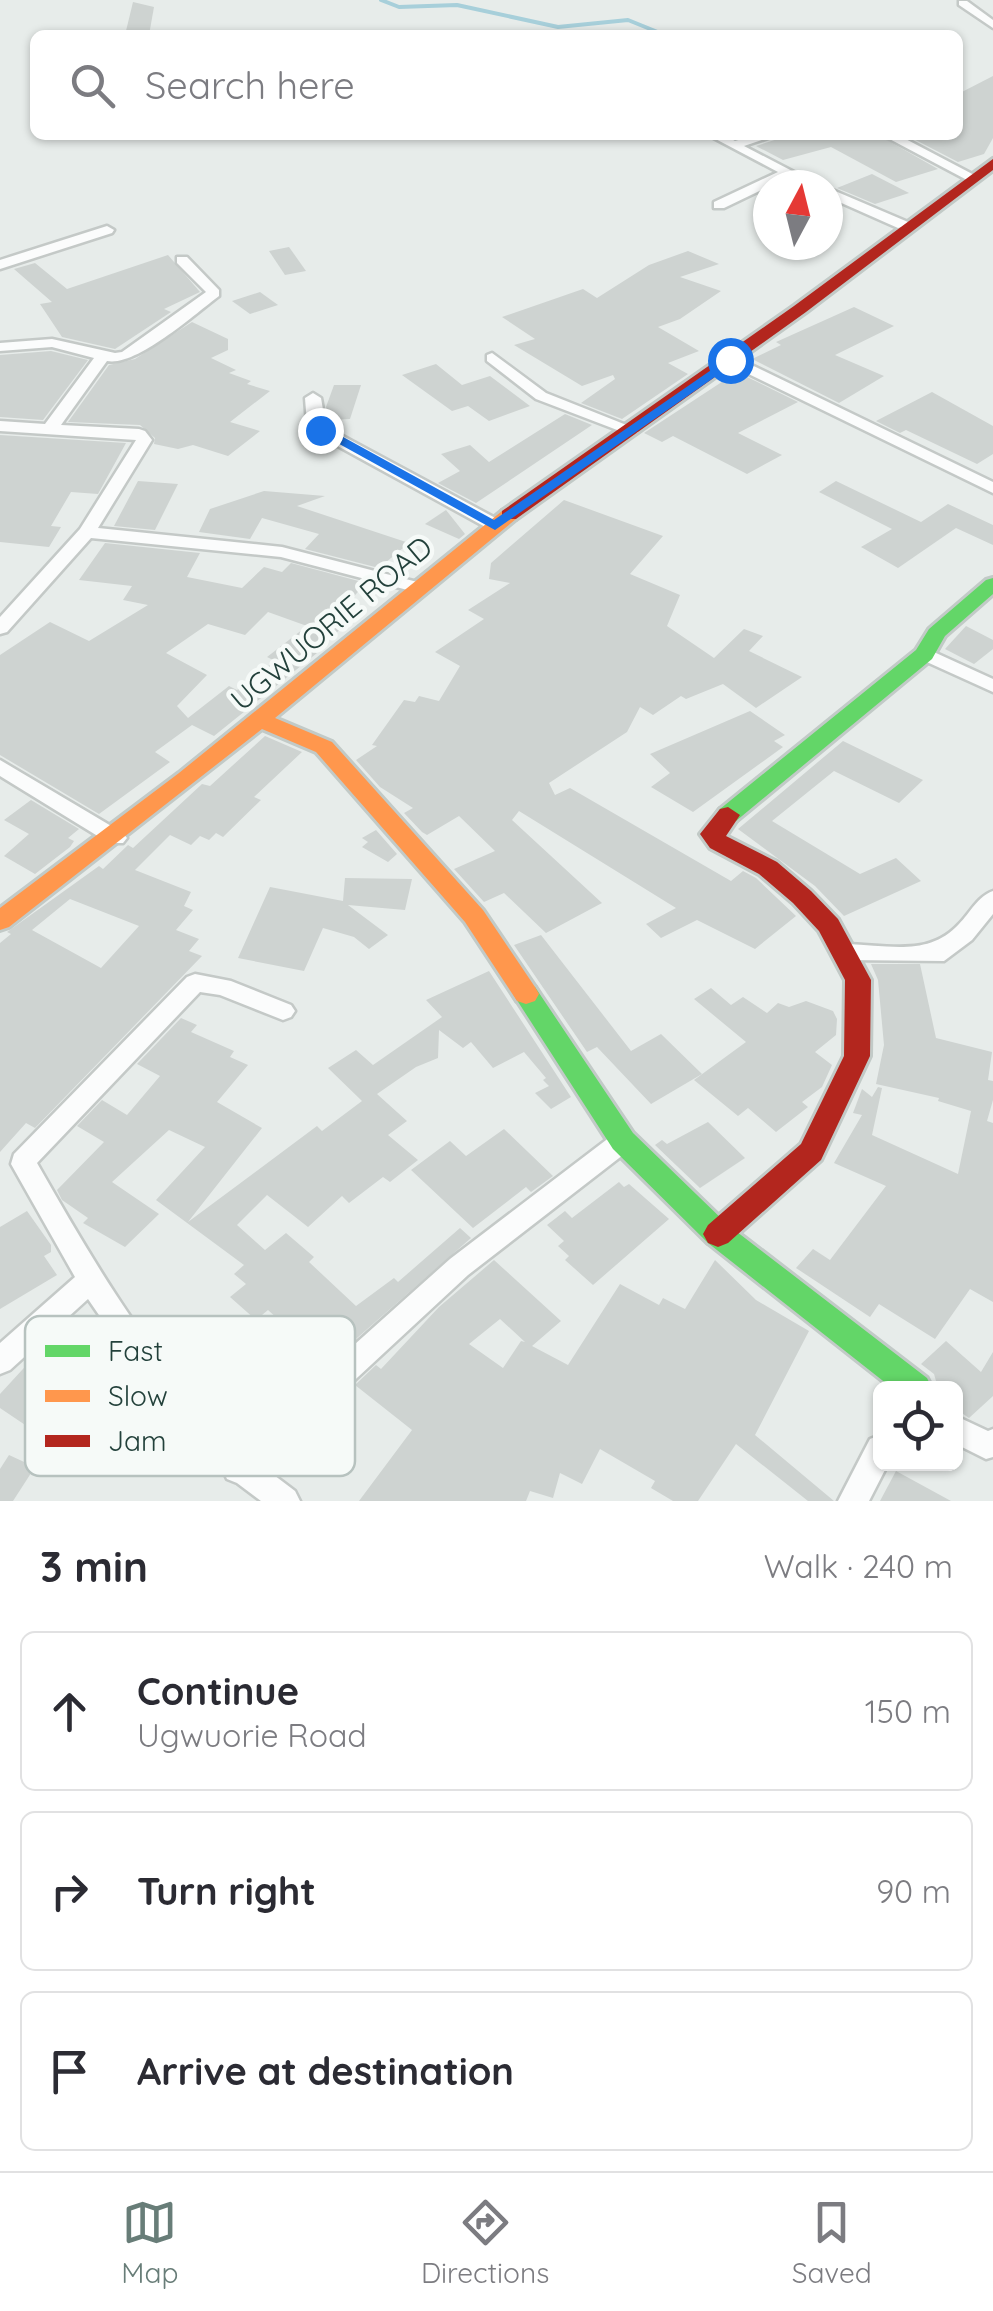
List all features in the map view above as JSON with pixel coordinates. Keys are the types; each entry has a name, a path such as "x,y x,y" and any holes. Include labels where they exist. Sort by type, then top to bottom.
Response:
{"street":[{"path":"963,3 993,25"},
{"path":"723,140 780,170"},
{"path":"732,145 752,140"},
{"path":"898,140 972,177"},
{"name":"UGWUORIE ROAD","path":"0,920 116,838 495,526 836,283 902,225 993,164"},
{"path":"719,205 753,189"},
{"path":"843,199 902,225"},
{"path":"0,265 107,230"},
{"path":"0,347 52,343 103,356 126,354 214,293 182,260"},
{"path":"50,428 103,356"},
{"path":"492,358 541,396 631,430"},
{"path":"730,360 989,481"},
{"path":"313,398 315,424 320,430 495,526"},
{"path":"0,426 144,437 88,532 0,628"},
{"path":"88,532 282,552 348,566 419,588"},
{"path":"718,1234 811,1152 857,1056 858,980 848,952 802,897 768,868 718,842 712,834 716,824 926,654 936,632 993,584"},
{"path":"926,654 993,686"},
{"path":"262,720 324,746 474,916 622,1141 718,1234 906,1381"},
{"path":"0,767 116,838"},
{"path":"848,952 936,955 964,934 993,898"},
{"path":"115,1316 24,1164 26,1154 195,984 223,988 283,1012"},
{"path":"355,1362 459,1267 622,1141"},
{"path":"50,1316 90,1280"},
{"path":"0,1361 25,1338"},
{"path":"963,1433 986,1446 993,1443"},
{"path":"852,1501 873,1462"},
{"path":"248,1476 285,1501"}],"building":[{"path":"133,2 154,7 150,30 126,30"},
{"path":"993,76 993,138 984,154 958,162 916,140 963,140 963,91"},
{"path":"775,140 887,140 938,169 896,182 831,147 783,160 756,146"},
{"path":"872,174 909,193 875,204 843,191 843,186"},
{"path":"289,247 306,271 285,275 269,251"},
{"path":"688,251 719,264 680,277 721,291 680,319 658,327 699,351 668,363 688,374 622,419 581,403 615,379 613,375 582,386 514,345 535,339 502,317 583,289 597,298 649,265"},
{"path":"168,255 200,292 164,309 171,312 115,349 62,337 40,304 52,302 14,269 35,263 67,289"},
{"path":"260,292 278,305 250,314 232,301"},
{"path":"854,307 894,326 835,355 884,376 839,403 752,359 781,345 776,342"},
{"path":"192,322 228,339 228,350 211,358 236,370 229,373 251,381 247,384 270,391 230,422 260,431 228,456 193,445 178,449 154,444 155,438 140,425 68,422 109,365 135,359"},
{"path":"51,351 88,360 43,420 0,417 0,355"},
{"path":"436,364 462,385 490,376 530,406 489,421 468,406 452,411 402,375"},
{"path":"737,372 798,402 738,433 782,455 747,474 673,436 662,442 644,433"},
{"path":"334,385 361,385 350,419 329,420 326,407"},
{"path":"932,392 993,426 993,454 977,464 906,430 900,433 876,421"},
{"path":"565,414 592,425 476,503 438,483 460,471 441,454 470,445 489,462"},
{"path":"0,435 126,443 98,494 71,492 51,526 61,527 49,547 0,542"},
{"path":"138,481 178,484 155,530 114,526"},
{"path":"836,481 921,522 948,504 993,525 993,545 956,528 898,568 861,547 892,529 819,492"},
{"path":"264,491 325,496 297,506 409,543 379,568 305,549 319,534 262,518 250,539 199,532 210,509"},
{"path":"564,500 663,536 630,574 680,595 667,626 714,658 744,629 763,636 749,651 802,677 756,708 723,684 686,699 681,696 653,715 640,707 627,732 549,783 555,795 570,788 731,881 743,871 756,878 796,916 755,949 697,920 661,938 646,924 676,908 519,811 512,820 602,903 546,933 504,893 484,902 454,869 495,851 459,816 427,835 404,813 413,808 380,787 356,760 377,746 372,745 404,700 415,702 419,696 439,701 460,666 435,652 484,619 468,610 510,583 489,579 491,563"},
{"path":"446,510 465,534 459,539 425,524"},
{"path":"105,543 200,553 187,577 242,588 264,567 282,572 291,563 366,583 347,604 364,611 313,651 317,653 214,736 192,725 155,752 170,762 99,814 0,755 0,655 50,622 89,641 148,605 123,600 132,586 79,580","holes":["268,612 307,626 267,657 275,661 237,690 229,686 188,718 177,706 207,675 166,653 208,624 245,635"]},
{"path":"966,626 993,640 993,649 974,664 945,649"},
{"path":"750,711 785,735 774,741 783,747 693,812 651,787 670,773 650,754"},
{"path":"265,736 302,752 254,797 261,800 223,837 216,833 209,840 200,836 191,845 170,835 135,870 191,892 184,906 193,910 176,930 199,939 189,951 202,956 35,1128 26,1123 0,1152 0,943 11,934 7,932 99,866 103,869 128,845 133,848 202,784 210,786","holes":["70,899 139,926 101,968 32,930"]},
{"path":"843,741 923,780 899,803 834,771 772,821 860,874 896,858 921,881 844,916 815,886 738,829"},
{"path":"31,800 79,829 68,838 74,841 70,847 35,874 4,856 29,834 4,820"},
{"path":"376,830 397,854 388,862 362,847 368,842 362,838"},
{"path":"345,878 412,879 405,910 348,905 388,935 369,949 354,937 323,928 304,971 238,958 270,887 343,901"},
{"path":"541,935 631,1051 661,1034 702,1074 651,1104 597,1047 587,1052 514,945"},
{"path":"871,964 920,964 936,1038 992,1052 988,1080 993,1081 993,1100 987,1121 993,1123 993,1302 970,1289 935,1339 879,1304 870,1317 796,1268 813,1249 830,1260 886,1186 834,1163 862,1115 853,1113 862,1089 872,1097 878,1087 882,1088 872,1135 958,1174 971,1111 938,1101 939,1098 876,1084 884,1045 878,980"},
{"path":"489,971 571,1097 551,1109 535,1093 549,1086 543,1080 546,1078 524,1052 493,1068 471,1042 463,1048 439,1030 438,1058 416,1067 377,1094 407,1121 388,1135 418,1160 390,1182 383,1177 349,1203 342,1196 308,1227 267,1195 237,1225 265,1250 286,1233 314,1257 309,1262 356,1306 394,1278 398,1282 460,1228 471,1238 355,1340 355,1316 275,1316 268,1310 261,1316 251,1316 230,1297 246,1284 234,1274 244,1265 156,1200 205,1147 169,1130 112,1182 159,1214 125,1247 83,1223 88,1218 62,1200 57,1190 104,1142 77,1126 102,1100 127,1115 160,1076 137,1064 181,1018 197,1025 191,1032 234,1051 230,1057 248,1065 217,1102 262,1128 188,1222 317,1126 322,1131 362,1101 328,1068 356,1050 373,1065 442,1017 426,1000"},
{"path":"711,988 731,1005 743,997 767,1013 778,1003 789,1007 806,1001 833,1011 837,1019 836,1035 815,1052 832,1065 822,1087 802,1102 808,1107 776,1132 748,1108 738,1116 694,1080 746,1042 694,999"},
{"path":"708,1122 745,1158 700,1188 655,1145 662,1140 667,1144"},
{"path":"504,1129 553,1176 531,1192 526,1187 473,1228 411,1170 450,1141 466,1156"},
{"path":"619,1182 624,1187 629,1184 669,1219 593,1285 565,1260 569,1256 558,1246 564,1241 547,1225 565,1211 572,1218"},
{"path":"27,1211 51,1245 51,1252 44,1256 57,1275 0,1309 0,1227"},
{"path":"494,1260 561,1321 532,1346 568,1365 620,1284 659,1305 663,1298 685,1309 715,1260 756,1300 809,1331 755,1435 834,1501 808,1501 736,1444 698,1501 673,1501 651,1488 655,1481 600,1449 582,1484 560,1473 553,1498 530,1491 526,1501 359,1501 412,1430 355,1385 376,1365 381,1369 439,1307","holes":["500,1319 525,1342 521,1341 503,1368 469,1344"]},
{"path":"946,1341 981,1372 993,1352 993,1396 969,1418 963,1414 963,1381 936,1381 934,1374 921,1364"},
{"path":"25,1367 25,1425 0,1408 0,1394"},
{"path":"9,1455 25,1462 25,1476 29,1476 13,1501 0,1501 0,1469"},
{"path":"896,1471 951,1501 880,1501"}],"waterway":[{"path":"381,0 399,7 457,5 558,27 628,20 653,30"}],"traffic: fast":[{"path":"728,815 925,654 936,633 993,584"},
{"path":"526,994 623,1141 718,1234 907,1381"}],"traffic: slow":[{"path":"0,921 187,778 509,515"},
{"path":"261,720 324,747 474,916 526,994"}],"traffic: jam":[{"path":"509,515 800,309 993,163"},
{"path":"718,1234 811,1152 857,1056 858,980 829,925 768,868 718,842 712,834 728,815"}],"route":[{"path":"320,430 495,526 730,360"}]}
